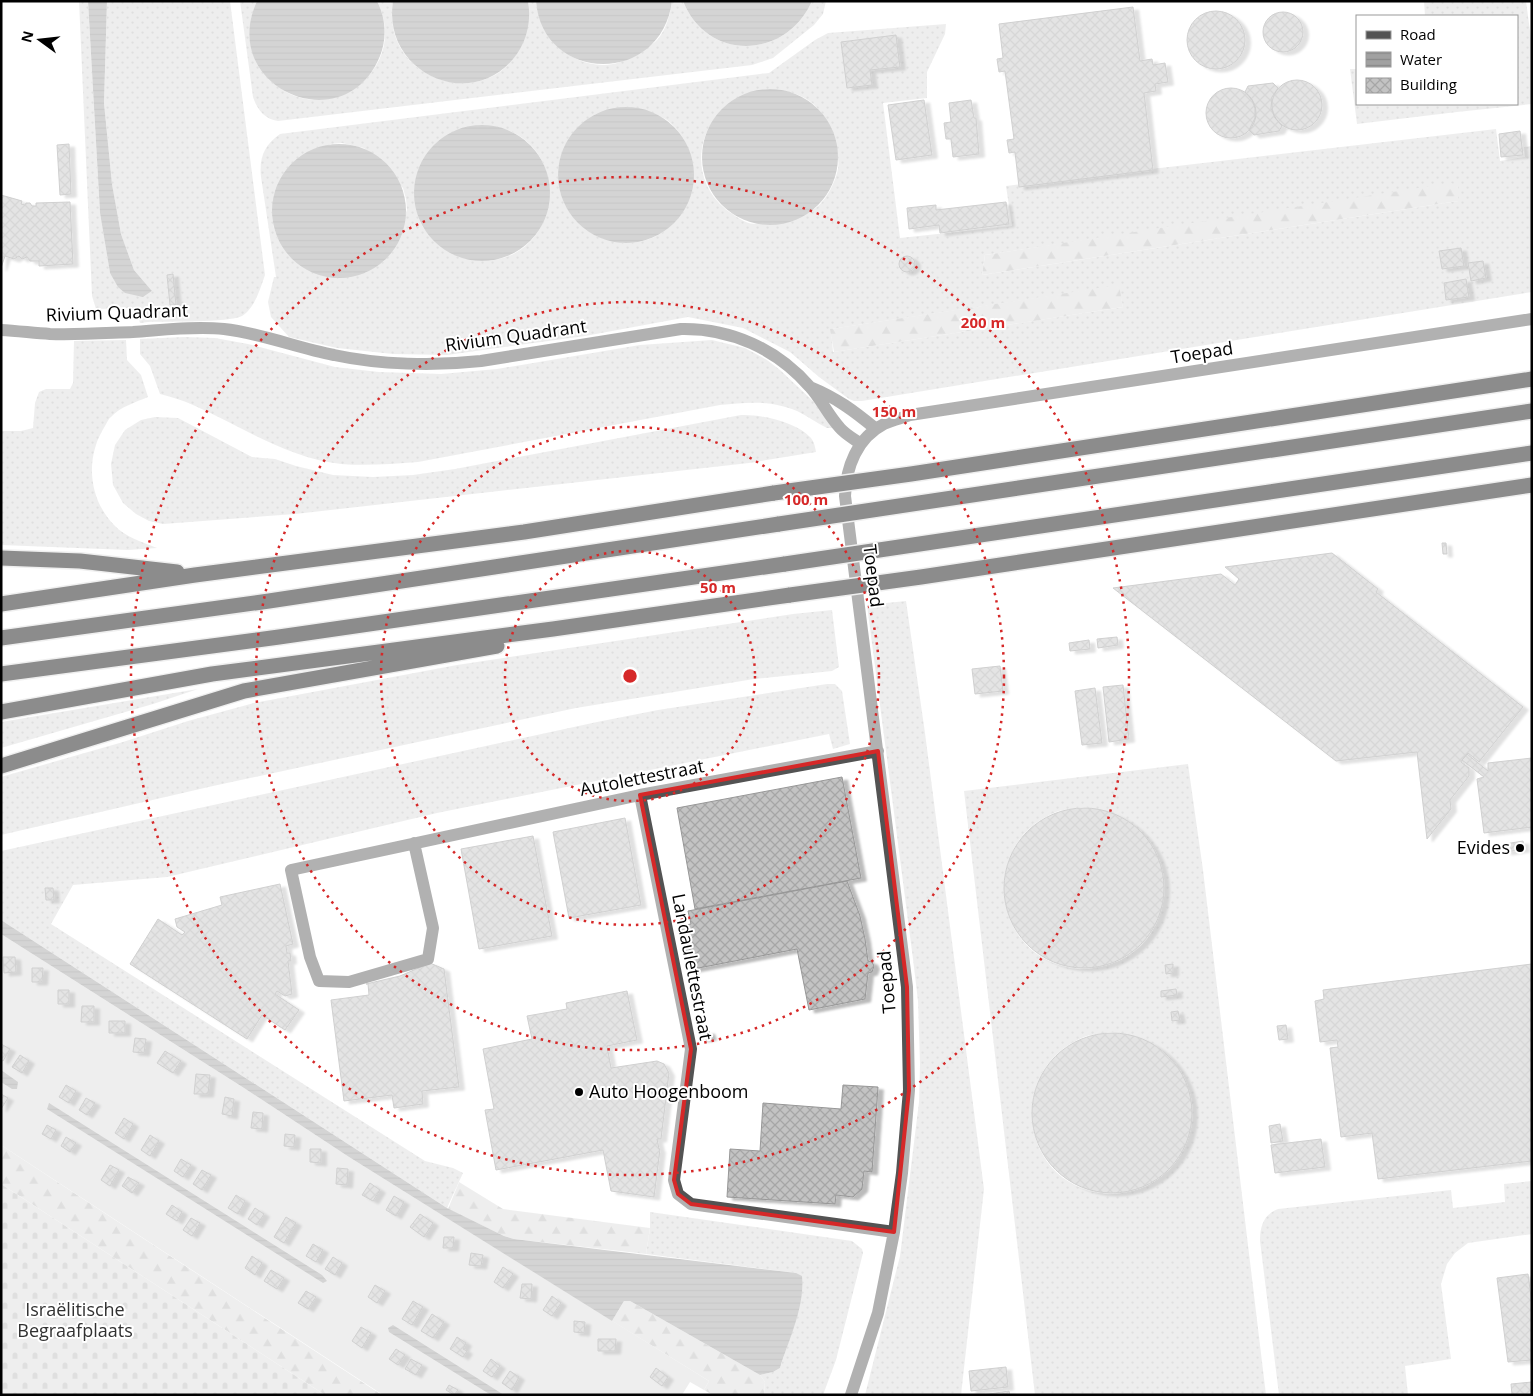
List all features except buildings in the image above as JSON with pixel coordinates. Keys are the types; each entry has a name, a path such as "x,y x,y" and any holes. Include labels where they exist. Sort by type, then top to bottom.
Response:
{"highway":[{"path":"1,604 196,575 524,532 1532,379"},
{"path":"1,638 269,600 1532,411"},
{"path":"1,674 917,546 1532,454"},
{"path":"1,712 212,674 921,577 1532,485"},
{"path":"1,558 80,561 196,575"},
{"path":"1,766 244,691 514,643 553,628"}],"street":[{"name":"Toepad","path":"851,1395 878,1313 894,1232 902,1173 909,1090 906,987 845,496 847,478 853,456 861,444 876,429 884,424 910,416 1532,319"},
{"name":"Rivium Quadrant","path":"1,330 52,334 188,328 224,329 254,334 301,348 350,358 459,364 666,331 696,328 726,333 766,349 779,358 810,386 840,428 861,444"},
{"name":"Rivium Quadrant","path":"810,386 831,395 876,429"},
{"name":"Autolettestraat","path":"414,843 432,928 428,959 349,982 319,981 310,957 291,870 414,843 640,795 878,751"},
{"name":"Landaulettestraat","path":"640,795 691,1049 674,1180 678,1194 691,1204 894,1232"}],"highlighted area":[{"path":"878,751 907,987 909,1090 894,1232 691,1204 678,1194 674,1180 691,1049 640,795"}],"green space":[{"path":"79,1 88,1 100,213 110,273 143,297 152,291 134,270 121,234 112,184 104,103 107,1 230,1 265,275 254,303 247,313 242,316 211,321 140,323 136,308 96,309 92,296"},
{"path":"240,1 257,1 251,18 250,43 255,59 260,67 281,89 304,99 329,99 351,90 370,75 382,54 385,29 377,1 393,1 394,31 405,54 423,71 446,81 470,83 493,76 512,60 524,35 528,14 528,1 536,1 544,27 561,49 573,57 599,65 618,62 647,48 656,41 666,25 672,1 683,1 694,21 710,35 728,43 747,46 766,43 784,34 800,20 812,1 826,1 823,14 814,25 773,58 752,65 278,121 262,113 253,97"},
{"path":"1424,1 1526,1 1532,46 1532,104 1357,124 1350,69 1356,69 1356,105 1518,105 1518,15 1425,15"},
{"path":"946,24 945,34 927,72 927,98 883,103 900,238 1012,226 1006,186 1496,129 1500,161 1525,157 1524,147 1532,146 1532,292 862,401 849,399 790,352 743,328 688,317 585,336 447,355 393,354 337,348 289,337 271,317 268,302 274,277 276,277 261,177 261,164 266,147 280,134 769,73 815,40 828,33","holes":["772,89 791,92 804,97 821,112 836,153 838,166 832,187 819,206 807,212 765,223 752,224 736,217 716,199 705,180 701,159 704,139 713,120 728,105 748,94","596,114 661,117 677,130 688,148 691,186 689,199 671,225 664,232 654,237 643,241 626,243 601,238 582,226 568,210 560,190 559,170 564,149 576,130","482,125 513,132 534,149 546,171 549,196 544,221 530,242 508,256 479,261 463,257 453,253 444,246 425,230 421,224 415,201 415,186 418,172 432,149 454,133","342,143 364,148 403,188 406,199 407,210 384,261 365,273 278,239 274,228 272,217 330,144","1458,201 982,275 985,255 1114,236","1118,286 1123,307 833,352 831,329"]},
{"path":"1451,183 1458,186 1458,201 982,275 985,255"},
{"path":"1119,285 1123,307 834,352 830,329"},
{"path":"215,338 248,344 335,367 379,372 441,374 497,369 640,345 712,340 745,348 767,360 814,402 833,428 827,428 787,407 769,403 740,403 720,405 418,462 369,465 341,464 321,461 283,448 193,405 160,394 150,366 140,354 140,339"},
{"path":"126,340 127,360 141,375 148,397 123,408 109,419 94,451 92,477 94,490 99,502 105,514 114,525 128,536 157,548 128,550 1,545 1,431 21,431 33,428 35,403 39,392 46,389 70,389 73,383 74,341"},
{"path":"741,415 777,420 796,427 811,439 816,452 749,463 295,514 163,524 149,521 136,514 123,503 113,485 111,464 115,445 125,430 141,420 155,417 178,418 252,457 275,459 333,475 373,477 413,475 455,469"},
{"path":"906,601 984,1189 961,1395 865,1395 900,1256 919,1102 918,1001 867,605"},
{"path":"832,610 839,667 832,671 754,679 576,708 213,786 1,835 1,777 254,703 457,665 793,614"},
{"path":"835,684 842,691 850,744 833,749 829,734 437,813 167,877 73,885 51,924 425,1161 453,1168 463,1173 447,1208 1,920 1,851 597,722 658,710"},
{"path":"198,689 153,704 1,748 1,722"},
{"path":"1188,764 1203,870 1266,1395 1035,1395 964,791","holes":["1082,807 1117,815 1128,821 1139,831 1149,842 1161,867 1163,895 1157,922 1150,935 1140,947 1127,957 1112,964 1078,969 1049,961 1027,945 1012,924 1005,900 1005,874 1014,849 1030,828 1056,812","1110,1032 1145,1040 1163,1052 1177,1067 1189,1092 1191,1119 1185,1146 1178,1159 1168,1171 1155,1181 1133,1191 1106,1194 1077,1186 1055,1171 1040,1150 1033,1125 1033,1099 1042,1074 1058,1053 1084,1037"]},
{"path":"1,934 349,1157 709,1381 704,1390 690,1382 682,1395 383,1395 1,1145"},
{"path":"1,1145 382,1395 325,1395 1,1184"},
{"path":"1532,1181 1532,1234 1468,1243 1455,1253 1447,1264 1441,1284 1451,1359 1405,1366 1408,1395 1279,1395 1260,1241 1263,1222 1269,1215 1278,1209 1451,1190 1453,1208 1505,1202 1504,1184"},
{"path":"459,1182 503,1209 650,1228 646,1254 514,1239 504,1236 448,1209"},
{"name":"Israëlitische Begraafplaats","path":"1,1184 325,1395 1,1395"},
{"path":"650,1212 852,1241 862,1249 863,1253 836,1360 823,1395 764,1395 765,1382 760,1375 780,1368 799,1309 796,1273 646,1254 650,1228"},
{"path":"624,1301 630,1301 760,1375 765,1382 764,1395 713,1395 704,1390 709,1381 612,1321"}],"water":[{"path":"88,1 107,1 104,103 112,184 121,234 134,270 152,291 143,297 125,293 118,287 110,273 100,213"},
{"path":"257,1 377,1 384,21 384,43 380,56 363,82 340,96 315,100 290,94 269,80 254,59 249,32"},
{"path":"393,1 528,1 528,26 520,49 503,69 482,80 460,83 437,79 418,67 402,50 393,28"},
{"path":"536,1 672,1 663,29 647,49 626,60 602,64 579,60 558,48 543,28"},
{"path":"683,1 812,1 800,20 784,34 766,43 747,46 728,43 710,35 694,21"},
{"path":"770,89 796,94 808,100 818,109 827,119 833,131 838,157 833,183 827,195 818,205 808,214 796,220 770,225 744,220 732,214 722,205 713,195 707,183 702,157 707,131 713,119 722,109 732,100 744,94"},
{"path":"626,107 652,112 674,127 689,149 694,175 689,201 674,223 652,238 626,243 600,238 578,223 563,201 558,175 563,149 578,127 600,112"},
{"path":"482,125 508,130 530,145 545,167 550,193 545,219 530,241 508,256 482,261 456,256 434,241 419,219 414,193 419,167 434,145 456,130"},
{"path":"339,144 365,149 387,163 401,185 406,211 401,237 387,259 365,273 339,278 313,273 291,259 277,237 272,211 277,185 291,163 313,149"},
{"path":"1,920 447,1208 504,1236 514,1239 796,1273 802,1276 799,1311 780,1368 760,1375 630,1301 624,1301 612,1321 349,1157 1,934"},
{"path":"1,1070 18,1082 17,1089 12,1089 1,1082"},
{"path":"49,1103 322,1275 327,1281 323,1283 47,1109"},
{"path":"393,1325 504,1395 491,1395 389,1332 388,1328"}],"place":[{"name":"Evides","path":"1520,848"},
{"name":"Auto Hoogenboom","path":"579,1092"}]}
